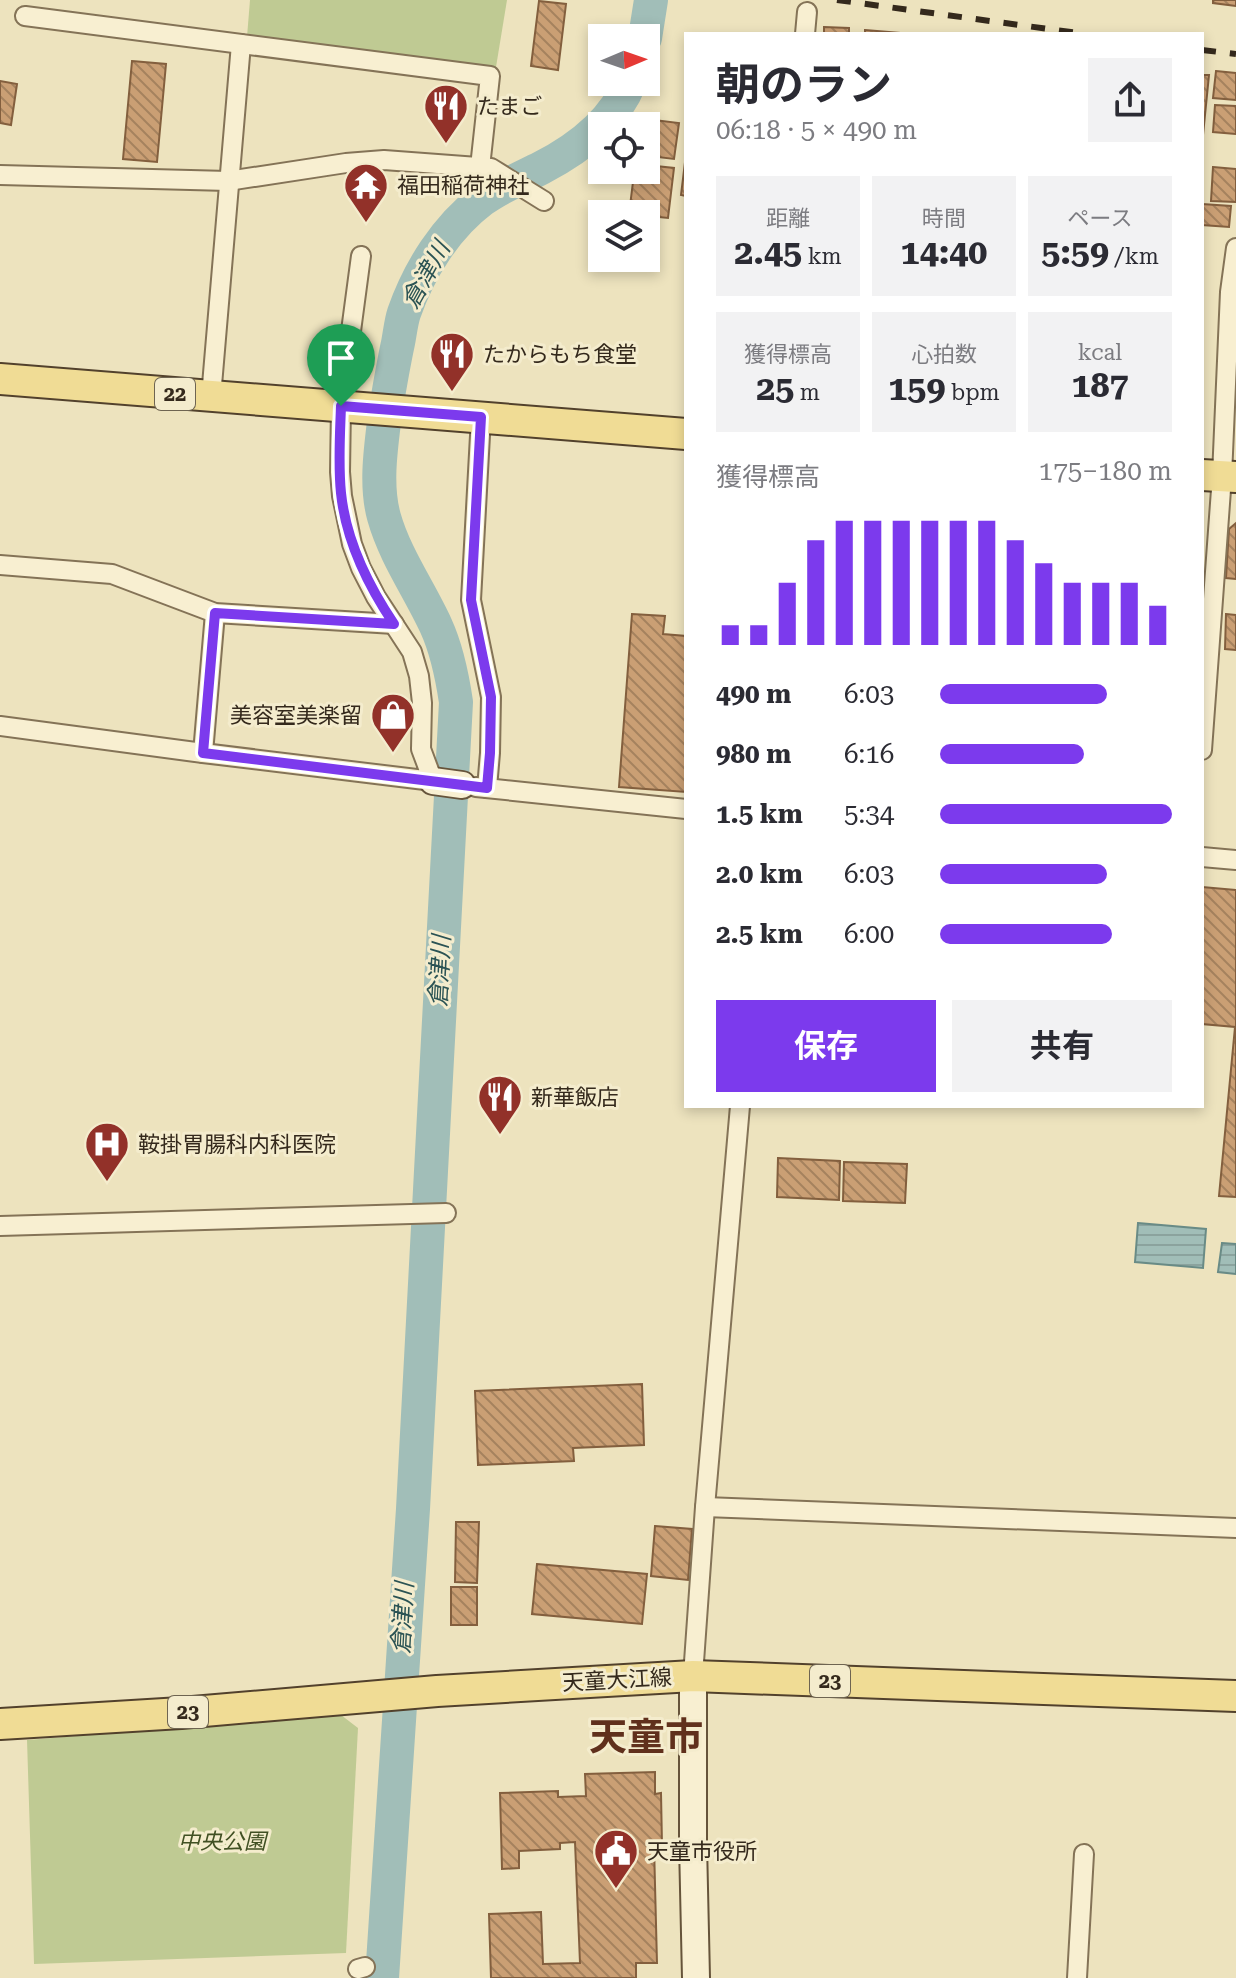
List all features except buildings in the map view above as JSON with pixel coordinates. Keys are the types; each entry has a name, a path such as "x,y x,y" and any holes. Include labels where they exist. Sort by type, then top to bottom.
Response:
{"main road":[{"name":"22","path":"0,379 684,434"},
{"name":"天童大江線","path":"0,1724 181,1713 424,1692 693,1676 1236,1696"}],"street":[{"path":"805,32 807,12"},
{"path":"25,16 490,76 486,167"},
{"path":"211,397 241,44"},
{"path":"0,175 228,181 384,160 486,167 544,201"},
{"path":"1204,720 1230,292 1236,248"},
{"path":"361,256 340,472 342,496 361,568 412,652 422,703 421,749 433,781"},
{"path":"474,786 490,753 491,697 471,600 481,417"},
{"path":"0,565 112,574 215,613 394,624"},
{"path":"203,753 215,613"},
{"path":"0,726 474,786 684,809"},
{"path":"1204,857 1236,860"},
{"path":"696,1978 693,1676 740,1108"},
{"path":"0,1226 446,1213"},
{"path":"705,1507 1236,1528"},
{"path":"1077,1978 1084,1854"}],"green space":[{"path":"250,0 507,0 496,67 247,37"},
{"name":"中央公園","path":"341,1715 358,1728 346,1953 34,1964 27,1740"}],"water":[{"path":"1138,1223 1206,1229 1203,1268 1135,1262"},
{"path":"1222,1243 1236,1244 1236,1274 1218,1272"}],"waterway":[{"name":"倉津川","path":"647,24 651,0"},
{"name":"倉津川","path":"382,1978 413,1509 456,702 440,635 401,559 381,505 379,479 385,414 404,313 417,281 445,236 482,200 581,143 605,122 623,96"}],"railway":[{"path":"837,0 1070,32"},
{"path":"1204,50 1236,54"}],"place":[{"name":"たまご","path":"446,145"},
{"name":"福田稲荷神社","path":"366,224"},
{"name":"たからもち食堂","path":"452,393"},
{"name":"美容室美楽留","path":"393,754"},
{"name":"新華飯店","path":"500,1136"},
{"name":"鞍掛胃腸科内科医院","path":"107,1183"},
{"name":"天童市役所","path":"616,1890"}],"district":[{"name":"天童市","path":"646,1737"}],"route":[{"path":"341,406 481,417 471,600 491,697 487,788 203,753 215,613 394,624 376,597 352,544 340,472 341,406"}]}
